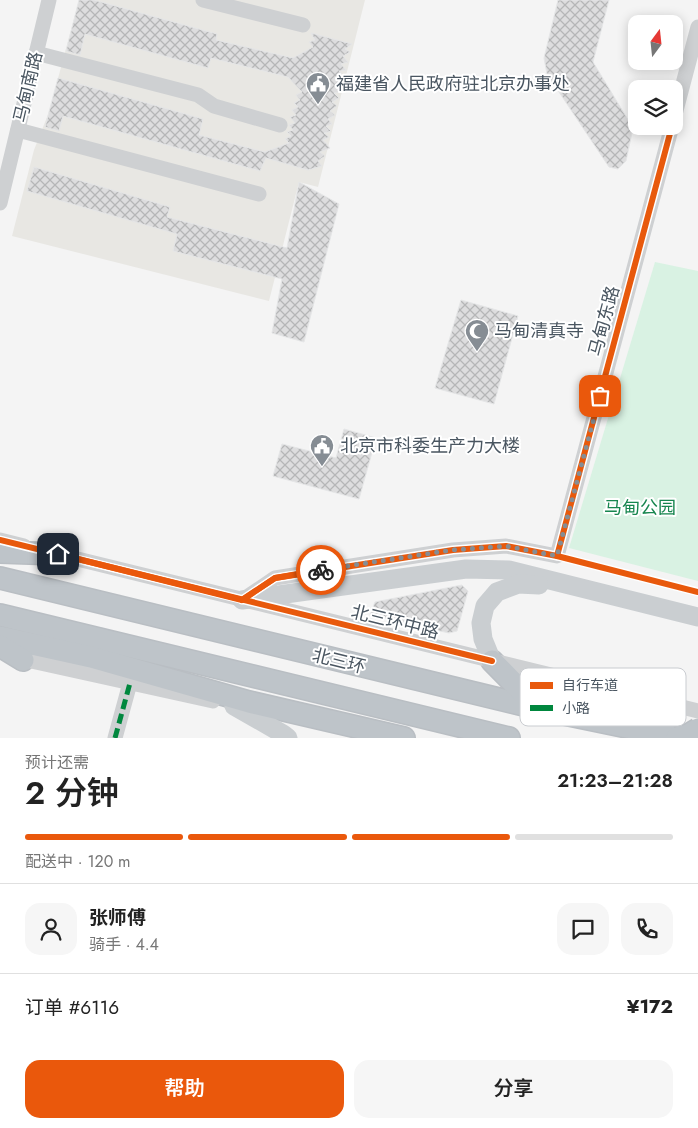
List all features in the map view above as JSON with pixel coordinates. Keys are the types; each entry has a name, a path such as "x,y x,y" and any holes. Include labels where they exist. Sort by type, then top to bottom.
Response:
{"highway":[{"path":"0,552 58,554"},
{"name":"北三环","path":"0,578 520,704"},
{"name":"北三环","path":"0,615 509,738"},
{"path":"0,636 91,657 249,702 404,738"},
{"path":"0,646 23,660"},
{"path":"492,661 520,689"},
{"name":"北三环","path":"621,726 678,738"},
{"path":"678,738 698,729"}],"main road":[{"path":"242,600 466,569 508,570 698,617"},
{"path":"492,661 484,639 481,623 485,606 497,592 518,584 573,586"},
{"path":"234,706 288,738"}],"street":[{"name":"马甸南路","path":"0,203 49,0"},
{"path":"203,0 303,25"},
{"path":"683,84 698,27"},
{"path":"36,53 198,95 214,106 280,125"},
{"path":"18,130 259,194"},
{"name":"马甸东路","path":"242,600 275,578 452,550 506,546 557,556 670,135"},
{"name":"北三环中路","path":"0,540 521,668"},
{"path":"0,655 372,738"},
{"path":"115,738 130,683"}],"shaded area":[{"path":"79,0 365,0 318,187 299,182 269,301 12,236 34,150 49,112"}],"green space":[{"name":"马甸公园","path":"655,262 698,271 698,581 569,548"}],"building":[{"path":"79,0 94,0 217,34 216,40 293,58 313,47 309,42 315,40 311,33 352,44 345,49 350,52 343,56 348,62 341,64 346,70 339,71 344,76 338,78 342,83 336,85 341,91 334,93 339,98 332,102 337,106 330,111 335,115 328,119 332,124 326,126 331,131 324,133 329,137 323,140 330,148 320,152 325,156 318,161 322,166 308,170 266,158 260,171 63,116 59,131 45,127 58,78 203,119 199,135 265,152 289,143 285,139 291,136 287,132 293,130 289,125 295,123 290,117 296,115 292,110 298,107 294,103 300,100 296,95 302,92 288,77 211,58 208,68 85,34 80,55 66,51"},
{"path":"558,0 609,0 593,62 628,120 628,135 632,135 626,161 618,169 609,167 547,74 544,58"},
{"path":"34,167 170,207 167,217 287,248 299,182 339,204 304,342 272,333 282,279 173,251 177,234 27,191"},
{"name":"马甸清真寺","path":"461,300 518,316 494,404 435,388"},
{"name":"北京市科委生产力大楼","path":"344,429 376,438 359,499 273,476 282,444 336,458"},
{"path":"462,585 468,591 457,631 449,633 370,615 375,602"}],"marked path":[{"path":"115,738 130,683"}],"cycle path":[{"path":"242,600 275,578 453,550 506,546 557,556 670,135"},
{"path":"0,540 492,661"},
{"path":"557,556 698,592"}],"way so far":[{"path":"321,570 452,550 506,546 557,556 600,396"}],"place":[{"name":"福建省人民政府驻北京办事处","path":"318,105"},
{"name":"马甸清真寺","path":"477,352"},
{"name":"北京市科委生产力大楼","path":"322,467"}],"route":[{"path":"58,554 242,600 275,578 321,570"}]}
